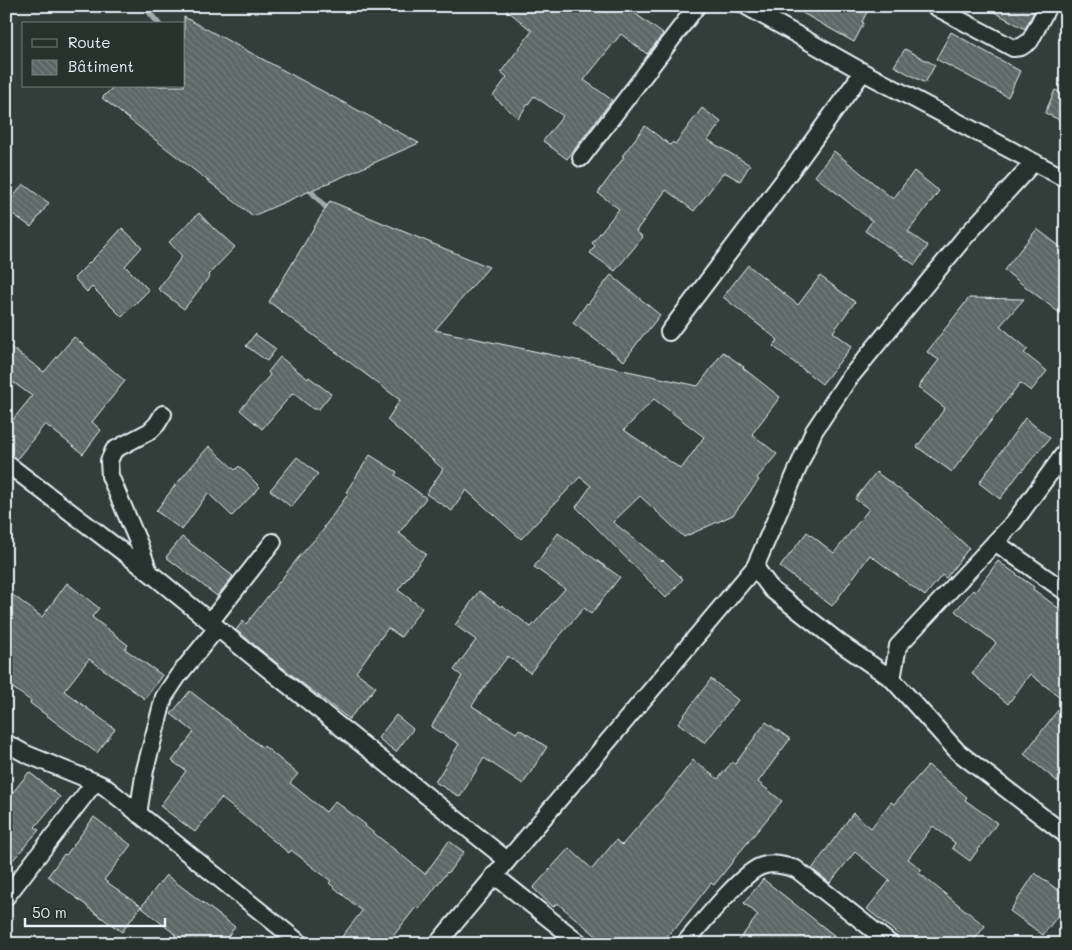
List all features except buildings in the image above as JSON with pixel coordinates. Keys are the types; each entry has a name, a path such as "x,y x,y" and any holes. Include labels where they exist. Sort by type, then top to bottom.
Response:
{"street":[{"path":"581,158 697,6"},
{"path":"746,6 863,72 1066,178"},
{"path":"934,6 1013,48 1022,47 1030,41 1048,6"},
{"path":"669,332 863,72"},
{"path":"437,944 755,567 814,431 846,381 964,238 1034,162"},
{"path":"149,572 110,476 109,462 114,450 150,431 163,414"},
{"path":"892,679 898,646 1014,522 1066,451"},
{"path":"6,463 149,572 507,860"},
{"path":"138,814 145,770 164,697 273,542"},
{"path":"995,542 1066,592"},
{"path":"755,567 772,590 840,643 892,679 958,752 1066,836"},
{"path":"6,743 26,754 104,786 302,944"},
{"path":"6,897 95,782"},
{"path":"684,944 748,873 762,866 781,864 796,869 892,944"},
{"path":"494,875 581,944"}],"waterway":[{"path":"144,6 157,22"},
{"path":"306,186 330,212"}]}
